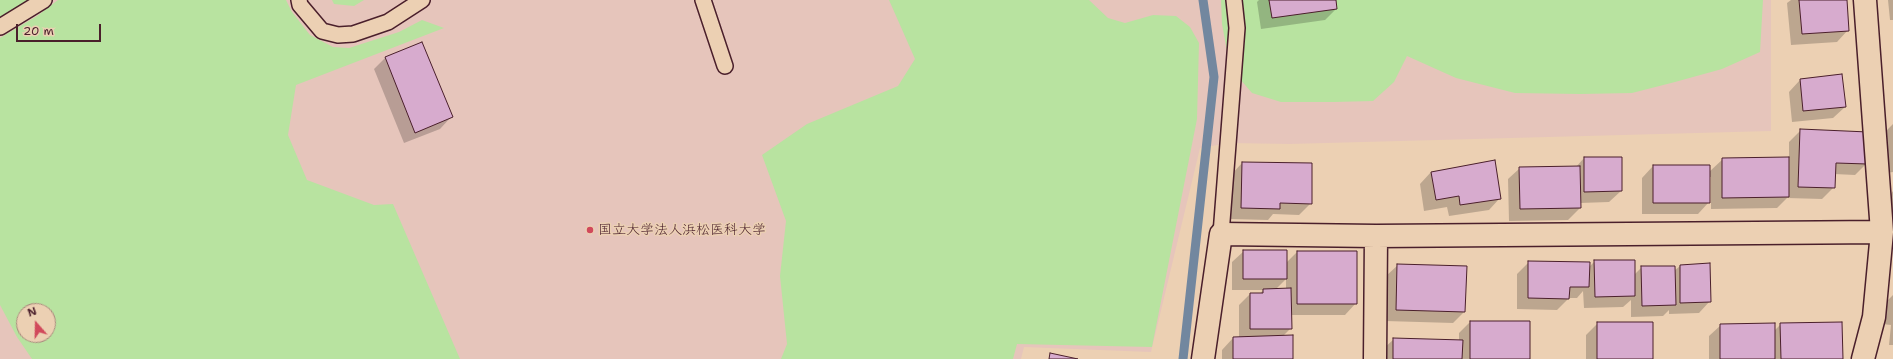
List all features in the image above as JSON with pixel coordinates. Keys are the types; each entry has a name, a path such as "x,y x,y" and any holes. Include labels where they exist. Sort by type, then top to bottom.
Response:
{"street":[{"path":"1863,359 1874,317 1882,232 1865,0"},
{"path":"1203,359 1221,234 1376,236 1882,232"},
{"path":"1375,359 1376,236"}],"lane":[{"path":"0,27 44,0"},
{"path":"299,0 300,5 322,31 338,35 353,34 388,22 422,0"},
{"path":"702,0 725,66"},
{"path":"1221,234 1237,28 1234,0"}],"shaded area":[{"name":"国立大学法人浜松医科大学","path":"0,0 1771,0 1771,131 1289,144 1229,143 1200,148 1151,352 1024,347 1021,359 0,359"}],"green space":[{"path":"0,0 31,0 0,20"},
{"path":"58,0 286,0 292,12 310,35 333,47 349,48 399,32 422,20 444,28 296,85 288,135 307,180 374,205 393,204 460,359 32,359 21,343 56,343 56,303 16,303 16,335 0,305 0,38 37,16"},
{"path":"332,0 364,0 354,6 334,4"},
{"path":"889,0 1089,0 1108,18 1125,23 1153,15 1176,16 1190,27 1199,43 1197,119 1152,347 1017,344 1013,359 781,359 787,344 780,276 786,221 762,155 807,124 898,86 915,59"},
{"path":"1221,0 1763,0 1760,52 1722,69 1632,93 1515,93 1456,78 1407,56 1394,82 1373,101 1281,102 1252,93 1233,71 1228,57 1222,24"}],"building":[{"path":"1269,0 1336,0 1337,9 1272,18"},
{"path":"1799,0 1847,0 1849,31 1802,34"},
{"path":"422,42 453,117 415,133 385,57"},
{"path":"1842,74 1846,107 1803,111 1800,79"},
{"path":"1800,129 1868,132 1867,164 1836,163 1835,188 1798,187"},
{"path":"1584,157 1622,157 1622,191 1584,192"},
{"path":"1789,157 1789,197 1722,198 1722,158"},
{"path":"1495,160 1501,199 1460,205 1459,196 1436,200 1431,172"},
{"path":"1242,162 1312,163 1312,204 1280,203 1280,209 1241,208"},
{"path":"1653,165 1710,165 1710,203 1653,203"},
{"path":"1580,166 1581,208 1520,209 1519,167"},
{"path":"1243,250 1287,250 1287,279 1243,279"},
{"path":"1297,251 1357,251 1357,304 1297,304"},
{"path":"1594,260 1635,260 1635,296 1595,297"},
{"path":"1528,261 1590,262 1589,287 1570,287 1569,299 1528,298"},
{"path":"1710,263 1711,302 1680,303 1680,265"},
{"path":"1397,264 1467,266 1465,312 1396,310"},
{"path":"1641,266 1675,266 1676,305 1642,306"},
{"path":"1291,288 1292,329 1250,329 1250,293 1263,293 1263,289"},
{"path":"1470,321 1530,321 1530,359 1470,359"},
{"path":"1597,322 1653,322 1653,359 1597,359"},
{"path":"1842,322 1843,359 1781,359 1780,323"},
{"path":"1775,323 1775,359 1720,359 1720,324"},
{"path":"1293,335 1293,359 1233,359 1233,337"},
{"path":"1393,338 1463,340 1462,359 1393,359"},
{"path":"1050,353 1078,359 1049,359"}],"waterway":[{"path":"1183,359 1214,77 1203,0"}],"place":[{"name":"国立大学法人浜松医科大学","path":"590,230"}]}
